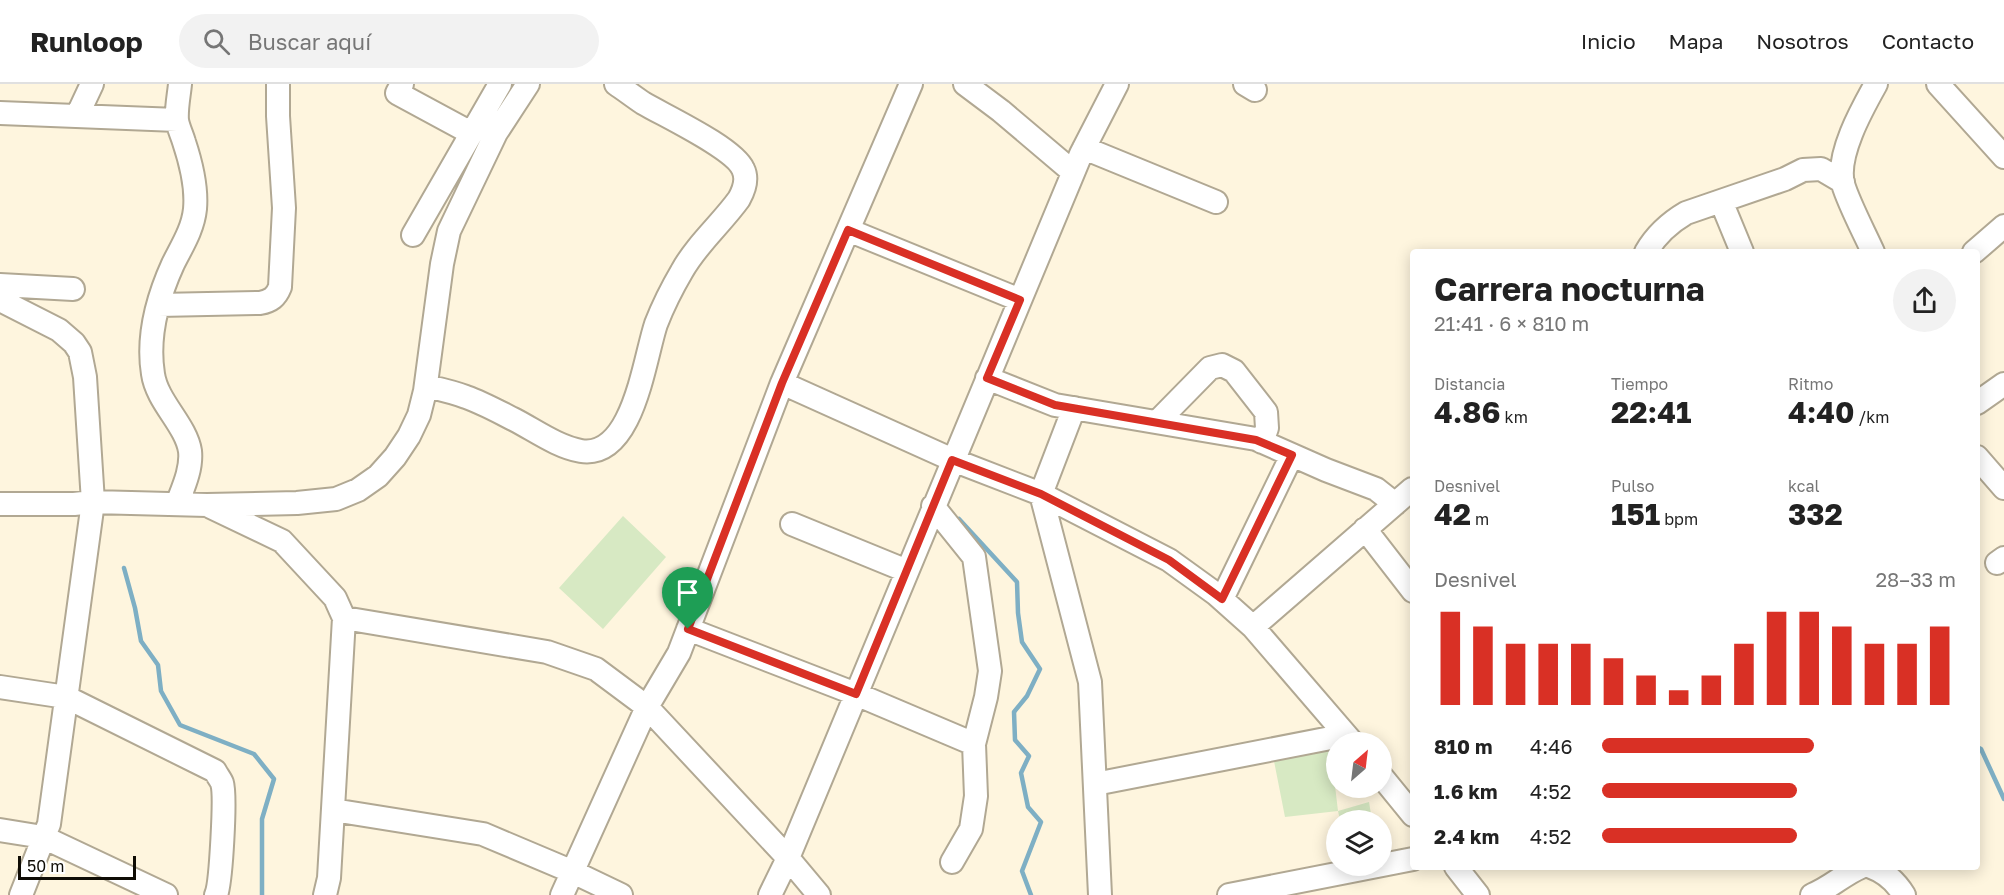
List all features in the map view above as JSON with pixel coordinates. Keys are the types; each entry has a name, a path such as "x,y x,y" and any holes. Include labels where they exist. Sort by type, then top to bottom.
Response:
{"street":[{"path":"77,116 92,84"},
{"path":"177,504 189,468 190,451 185,438 160,396 153,378 151,356 159,305 173,264 190,230 195,210 195,188 190,163 177,120 180,84"},
{"path":"159,305 260,303 273,299 277,294 280,287 284,208 278,84"},
{"path":"402,84 397,93 471,133"},
{"path":"413,235 500,84"},
{"path":"0,504 297,503 336,499 358,490 378,476 410,436 419,415 426,386 442,264 449,231 496,133 528,84"},
{"path":"426,386 464,396 578,451 590,452 602,449 613,442 623,427 631,411 656,324 668,297 695,250 730,211 744,190 746,180 738,161 727,152 616,84"},
{"path":"562,895 647,707 679,653 782,383 911,84"},
{"path":"964,84 1001,111 1073,172"},
{"path":"770,895 788,858 1073,172 1117,84"},
{"path":"1872,249 1843,182 1844,153 1854,126 1876,84"},
{"path":"1938,84 2004,157"},
{"path":"0,113 177,120"},
{"path":"1084,148 1216,202"},
{"path":"1648,249 1655,237 1674,220 1686,213 1785,179 1803,170 1821,169 1843,182"},
{"path":"1721,201 1741,249"},
{"path":"1977,249 2004,226"},
{"path":"848,230 1020,300"},
{"path":"0,285 73,289"},
{"path":"0,300 59,330 74,343 80,352 85,377 93,502 48,824 21,895"},
{"path":"1156,422 1210,368 1222,365 1234,371 1266,412 1267,428 1262,442"},
{"path":"987,378 1055,405 1262,442 1376,489 1395,504"},
{"path":"782,383 952,460 1041,494 1169,560 1222,599 1253,627 1343,732"},
{"path":"1980,401 2004,384"},
{"path":"1074,408 1041,494 1090,682 1100,895"},
{"path":"1222,599 1292,455"},
{"path":"1980,460 2004,488"},
{"path":"1253,627 1410,491"},
{"path":"207,505 282,541 335,598 344,618 330,893"},
{"path":"933,506 974,556 990,670 974,744 976,796 971,830 952,862"},
{"path":"792,524 907,571"},
{"path":"1365,529 1410,587"},
{"path":"344,618 547,652 596,669 647,707 788,858 819,895"},
{"path":"688,629 856,694 974,744"},
{"path":"0,687 66,697 215,771 223,784 221,866 219,889 216,895"},
{"path":"1095,784 1326,743"},
{"path":"1392,789 1410,811"},
{"path":"333,810 483,834 621,895"},
{"path":"0,830 44,837 166,895"},
{"path":"1229,895 1287,890 1410,860"},
{"path":"1458,870 1478,895"},
{"path":"1812,895 1824,891 1854,870"},
{"path":"1878,870 1899,887 1904,895"}],"green space":[{"path":"623,516 666,557 603,629 559,588"},
{"path":"1326,745 1326,798 1336,798 1338,810 1285,817 1273,756"},
{"path":"1369,802 1370,810 1341,810"}],"waterway":[{"path":"959,519 1017,582 1022,642 1040,669 1027,696 1014,712 1015,740 1029,756 1021,773 1028,807 1041,822 1022,871 1031,895"},
{"path":"124,568 141,641 158,665 161,691 180,725 254,754 274,779 262,819 262,895"},
{"path":"1980,748 2004,799"}],"route":[{"path":"848,230 1020,300 987,378 1055,405 1256,440 1292,455 1222,599 1169,560 1041,494 952,460 856,694 688,629 782,383 848,230"}]}
